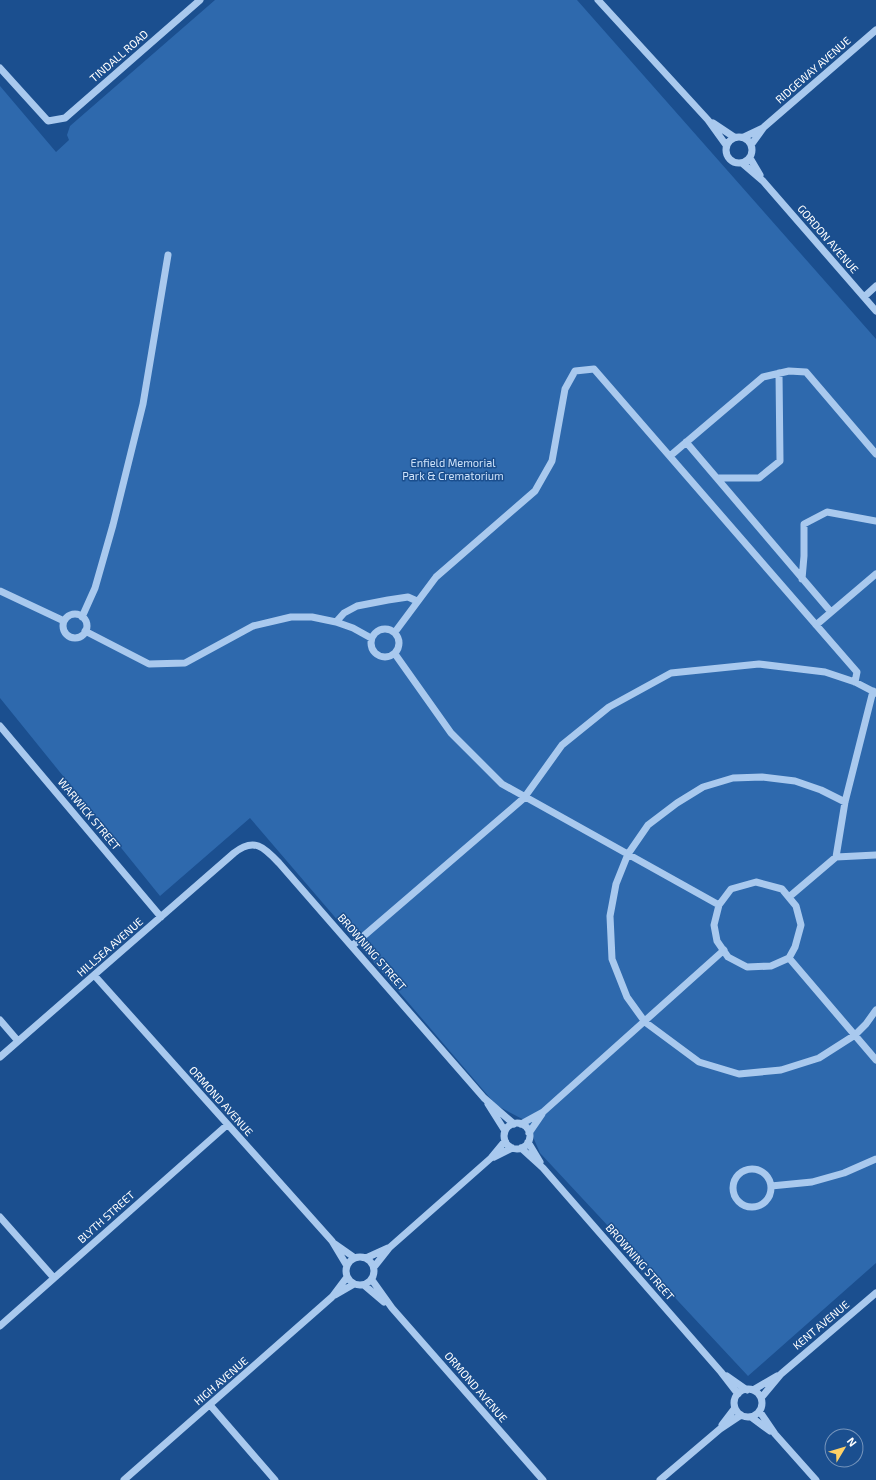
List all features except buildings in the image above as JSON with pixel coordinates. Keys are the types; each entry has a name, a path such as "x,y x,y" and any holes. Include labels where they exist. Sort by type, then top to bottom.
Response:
{"street":[{"name":"TINDALL ROAD","path":"0,68 48,121 65,118 200,0"},
{"path":"598,0 708,120 726,144"},
{"name":"RIDGEWAY AVENUE","path":"751,145 764,127 876,30"},
{"path":"708,120 734,137"},
{"name":"RIDGEWAY AVENUE","path":"744,137 764,127"},
{"path":"734,137 744,137 751,145 752,151 750,158 742,163 737,163 728,158 725,149 726,144 734,137"},
{"name":"GORDON AVENUE","path":"750,158 763,181"},
{"name":"GORDON AVENUE","path":"742,163 763,181 876,311"},
{"path":"82,617 95,588 113,525 143,404 168,255"},
{"path":"864,297 876,286"},
{"path":"394,632 436,577 535,491 552,462 565,389 575,371 594,369 857,672 855,682"},
{"path":"670,456 763,377 789,371 806,372 876,454"},
{"path":"717,478 759,478 780,461 779,373"},
{"path":"686,442 831,612"},
{"path":"802,579 804,524 827,512 876,521"},
{"path":"816,625 876,574"},
{"path":"0,591 64,621"},
{"path":"336,622 344,613 357,606 408,597 417,601"},
{"path":"75,614 82,617 86,623 86,631 79,637 70,637 64,630 64,621 69,616 75,614"},
{"path":"86,631 149,664 185,662 253,626 292,617 312,617 336,622 353,628 371,638"},
{"path":"382,629 388,629 394,632 398,638 399,645 395,654 386,657 377,655 371,647 371,638 375,632 382,629"},
{"path":"395,654 451,733 502,784 524,798 719,905"},
{"path":"352,946 524,798 562,745 609,707 670,673 759,664 826,672 855,682 875,692 845,802 836,857"},
{"name":"WARWICK STREET","path":"0,726 161,917"},
{"path":"845,802 821,790 795,781 762,777 734,778 703,787 677,803 648,825 628,854 616,884 610,916 612,958 627,996 645,1022 699,1062 739,1074 782,1070 819,1058 855,1035 866,1024 876,1010"},
{"name":"BROWNING STREET","path":"234,853 242,847 255,844 266,849 484,1098 505,1131"},
{"name":"HILLSEA AVENUE","path":"0,1057 234,853"},
{"path":"789,898 836,857 876,855"},
{"path":"756,882 782,889 796,906 801,925 796,947 789,958 771,966 747,967 728,957 717,941 714,925 719,905 731,889 756,882"},
{"path":"491,1158 512,1148 521,1148 528,1142 529,1133 543,1112 724,950"},
{"path":"789,958 876,1060"},
{"name":"ORMOND AVENUE","path":"94,975 332,1241 347,1266"},
{"path":"0,1020 18,1041"},
{"name":"BROWNING STREET","path":"484,1098 517,1124"},
{"path":"374,1267 389,1248 491,1158 505,1141 505,1131 508,1127 543,1112"},
{"path":"517,1124 525,1126 529,1133"},
{"name":"BLYTH STREET","path":"0,1326 228,1125"},
{"path":"505,1141 512,1148"},
{"name":"BROWNING STREET","path":"528,1142 543,1168"},
{"name":"BROWNING STREET","path":"521,1148 543,1168 721,1372 738,1394"},
{"path":"771,1186 812,1182 844,1173 876,1159"},
{"path":"750,1169 756,1169 766,1175 771,1186 767,1199 762,1204 755,1206 748,1206 742,1203 737,1199 734,1193 735,1180 739,1174 750,1169"},
{"path":"0,1217 54,1278"},
{"name":"ORMOND AVENUE","path":"332,1241 355,1258"},
{"path":"366,1258 374,1267 374,1276 372,1280 364,1285 354,1284 347,1277 347,1266 349,1263 355,1258 366,1258 389,1248"},
{"name":"HIGH AVENUE","path":"332,1297 347,1277"},
{"name":"ORMOND AVENUE","path":"372,1280 392,1308 543,1480"},
{"name":"HIGH AVENUE","path":"124,1480 332,1297 354,1284"},
{"name":"ORMOND AVENUE","path":"364,1285 392,1308"},
{"name":"KENT AVENUE","path":"761,1398 781,1374 876,1293"},
{"name":"BROWNING STREET","path":"721,1372 750,1390"},
{"name":"KENT AVENUE","path":"750,1390 781,1374"},
{"path":"720,1429 735,1408 738,1394 750,1390 759,1395 762,1403 760,1412 752,1417"},
{"path":"210,1405 275,1480"},
{"path":"735,1408 741,1415 752,1417 775,1434"},
{"path":"760,1412 775,1434 816,1480"},
{"path":"660,1480 720,1429 741,1415"}],"green space":[{"name":"Enfield Memorial Park & Crematorium","path":"215,0 577,0 876,339 876,1263 748,1376 540,1153 526,1121 496,1105 250,818 160,896 0,698 0,86 56,152 69,140 67,135 70,126"}]}
